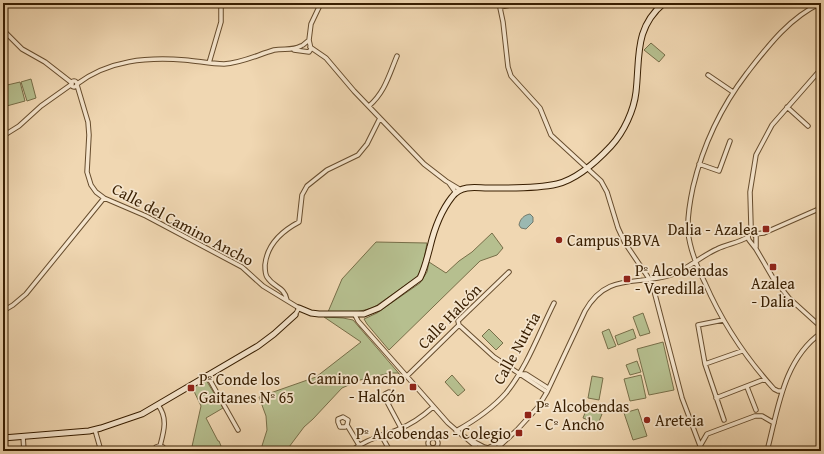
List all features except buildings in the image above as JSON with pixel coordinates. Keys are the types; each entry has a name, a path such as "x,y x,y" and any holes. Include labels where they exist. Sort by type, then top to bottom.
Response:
{"street":[{"path":"209,63 221,22 221,3"},
{"path":"309,52 311,24 321,3"},
{"path":"521,3 499,5 508,67 512,76 540,108 551,135 597,176 605,186 618,228 653,287 682,398 702,451"},
{"path":"3,438 94,430 142,414 258,346 274,334 301,309 319,314 358,315 379,308 420,278 424,271 430,245 438,221 448,201 459,191 469,188 515,188 557,184 569,179 587,167 613,144 630,115 636,92 637,65 643,31 651,16 664,3"},
{"path":"782,391 776,391 765,380 742,350 723,320 709,294 696,262 690,243 688,221 690,204 699,164 710,133 733,92 782,31 799,17 821,3"},
{"path":"3,30 22,49 45,62 74,84"},
{"path":"289,50 296,48 309,40"},
{"path":"302,45 310,46 325,56 369,106 424,164 459,191"},
{"path":"302,45 300,48 302,51"},
{"path":"3,136 19,126 41,106 74,84 106,69 127,62 168,59 224,64 237,62 275,50 318,52"},
{"path":"369,106 382,92 397,56"},
{"path":"821,69 772,125 756,155 750,192 751,237 756,249 773,278 789,298 821,327"},
{"path":"708,75 733,92"},
{"name":"Calle del Camino Ancho","path":"74,84 79,93 88,122 88,177 96,192 104,198 146,216 242,267 263,286 301,309"},
{"path":"787,107 808,126"},
{"path":"287,300 285,293 268,278 265,273 266,258 271,246 279,236 291,226 299,222 302,195 307,186 333,167 358,154 367,144 380,118"},
{"path":"699,164 719,170 730,141"},
{"path":"3,310 13,305 26,294 104,198"},
{"path":"358,315 358,321 434,407 456,431 481,451 489,449 510,436 531,416 538,407 585,311 593,299 603,290 616,284 673,274 716,249 764,233 821,208"},
{"path":"751,237 756,236 756,249"},
{"name":"Calle Halcón","path":"407,376 459,325 458,321 509,272"},
{"name":"Calle Nutria","path":"456,431 472,422 491,408 506,393 521,374 554,303"},
{"path":"723,320 698,325 705,364 724,420"},
{"path":"459,325 494,357 525,378 547,390"},
{"path":"767,451 782,391 790,371 804,349 821,333"},
{"path":"705,364 742,350"},
{"path":"207,375 238,430"},
{"path":"716,398 765,380"},
{"path":"747,386 756,410"},
{"path":"388,403 401,428"},
{"path":"158,405 162,410 164,423 160,446 162,447 163,451"},
{"path":"351,451 359,445 416,421 434,407"},
{"path":"700,446 708,434 755,416 762,416 774,423"},
{"path":"347,425 359,445"},
{"path":"94,430 101,451"},
{"path":"381,435 390,451"},
{"path":"23,436 24,451"},
{"path":"463,436 489,449"},
{"path":"489,449 510,436"},
{"path":"472,444 474,451"},
{"path":"154,451 156,447 160,446"},
{"path":"427,451 431,447"}],"green space":[{"path":"651,43 665,55 659,62 644,50"},
{"path":"31,79 36,98 27,101 21,82"},
{"path":"20,82 25,101 3,107 3,86"},
{"path":"492,233 503,248 497,255 480,261 389,350 364,319 377,313 420,283 427,272 429,262 446,273 472,252"},
{"path":"376,242 427,243 422,270 417,277 373,308 356,312 328,312 342,279"},
{"path":"643,313 650,333 640,336 633,317"},
{"path":"324,317 353,320 402,377 398,373 390,373 360,380 342,388 304,427 286,451 255,451 261,449 267,430 266,416 259,397 316,377 361,342"},
{"path":"489,329 503,343 496,350 482,336"},
{"path":"609,329 616,346 608,349 602,332"},
{"path":"633,329 636,338 618,345 615,336"},
{"path":"663,342 674,390 649,395 637,349"},
{"path":"637,361 641,372 630,375 626,365"},
{"path":"452,375 465,390 458,396 445,382"},
{"path":"641,375 646,398 630,401 624,379"},
{"path":"592,376 603,378 599,400 588,398"},
{"path":"206,380 223,408 206,418 223,451 191,451 201,406 192,387"},
{"path":"587,408 602,414 598,424 583,418"},
{"path":"638,409 647,436 633,440 624,413"}],"water":[{"path":"530,214 533,217 533,222 526,229 521,228 519,225 521,219"}],"place":[{"name":"Dalia - Azalea","path":"766,229"},
{"name":"Campus BBVA","path":"559,240"},
{"name":"Azalea - Dalia","path":"773,267"},
{"name":"Pº Alcobendas - Veredilla","path":"627,279"},
{"name":"Camino Ancho - Halcón","path":"413,387"},
{"name":"Pº Conde los Gaitanes Nº 65","path":"191,388"},
{"name":"Pº Alcobendas - Cº Ancho","path":"528,415"},
{"name":"Areteia","path":"647,420"},
{"name":"Pº Alcobendas - Colegio","path":"519,433"}]}
